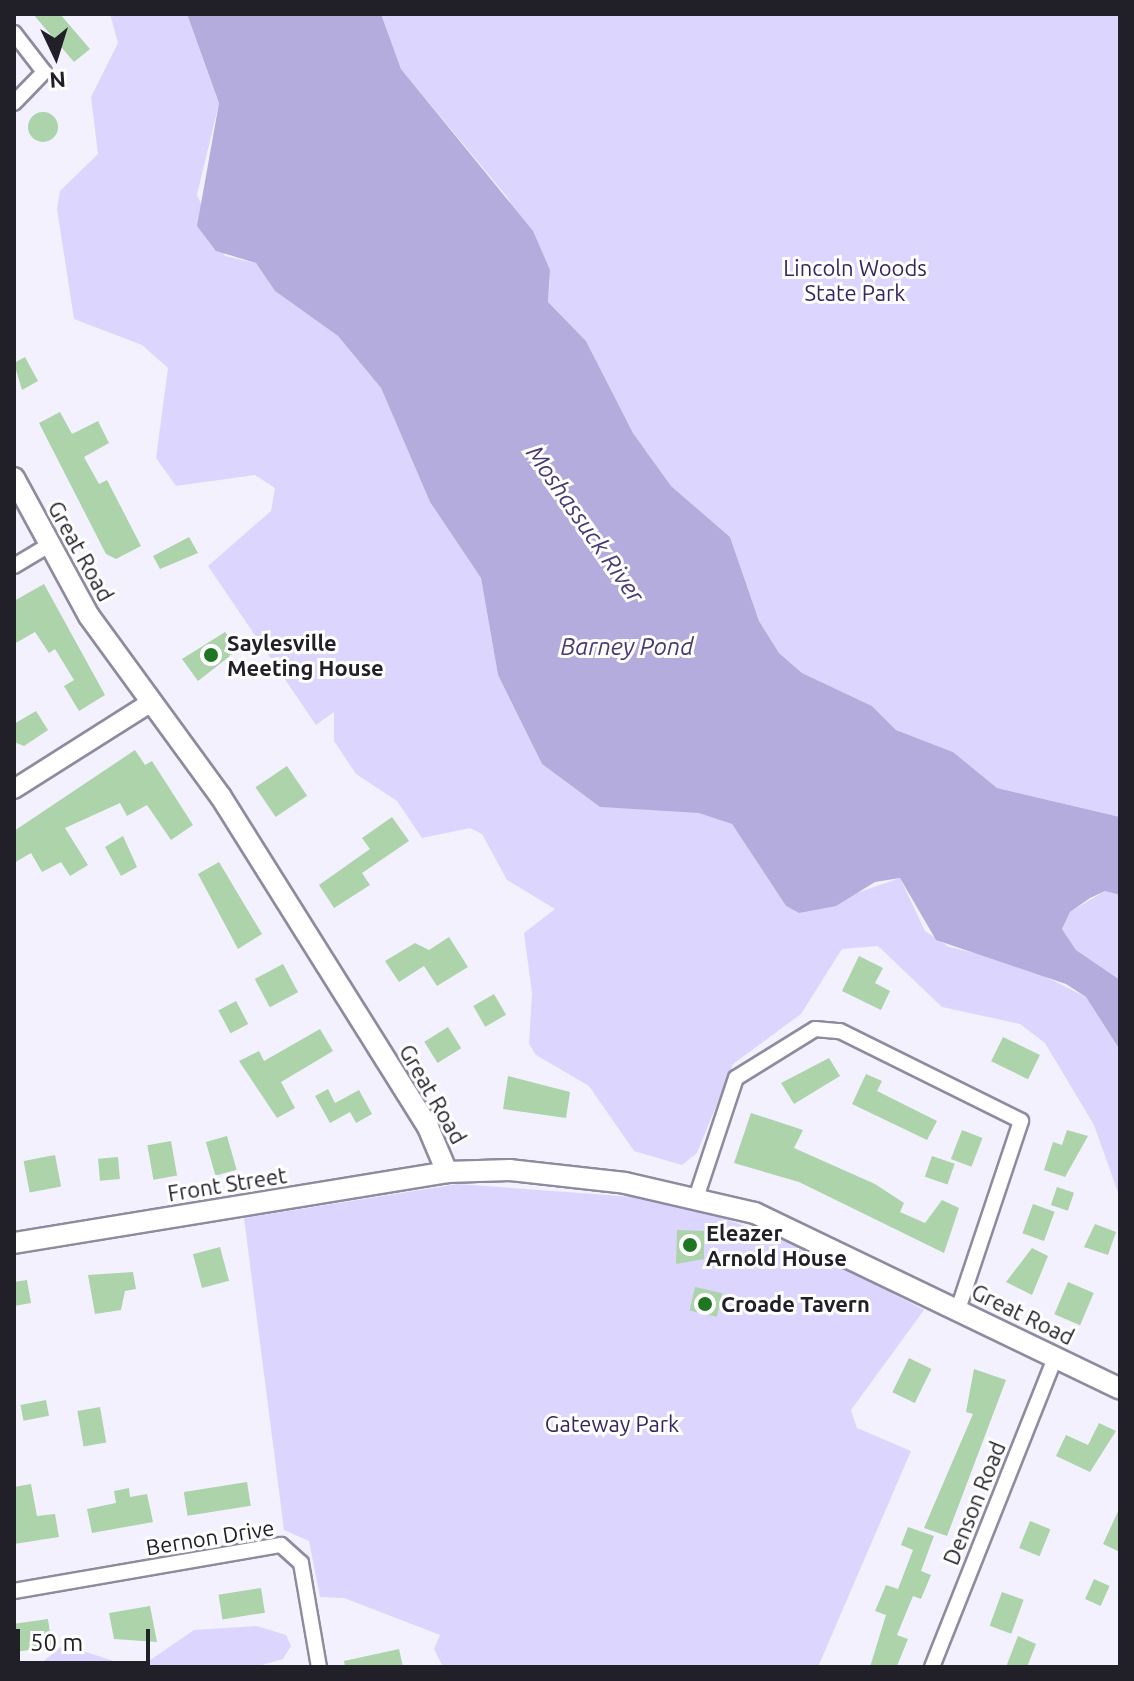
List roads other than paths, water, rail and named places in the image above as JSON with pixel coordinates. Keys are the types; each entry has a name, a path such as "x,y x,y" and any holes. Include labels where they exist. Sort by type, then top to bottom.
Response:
{"main road":[{"name":"Great Road","path":"14,478 49,545 150,703 290,905 428,1127 447,1172 510,1170 697,1195 755,1213 1120,1389"},
{"name":"Front Street","path":"14,1243 447,1172"}],"street":[{"path":"14,33 44,75 14,103"},
{"path":"14,566 49,545"},
{"path":"14,789 150,703"},
{"path":"697,1195 736,1078 815,1029 840,1031 1021,1121 958,1309"},
{"name":"Denson Road","path":"932,1667 1056,1356"},
{"name":"Bernon Drive","path":"14,1591 281,1545 301,1563 319,1667"}],"water":[{"name":"Barney Pond","path":"187,14 381,14 401,69 533,231 550,270 548,302 586,341 633,433 671,486 730,537 759,621 779,653 802,673 872,706 896,730 953,752 997,788 1120,817 1120,895 1105,891 1090,898 1070,912 1062,929 1076,950 1120,980 1120,1050 1086,997 1066,984 936,940 900,878 875,882 836,906 799,913 786,906 732,824 699,813 600,807 542,764 498,675 481,578 430,502 381,388 338,336 275,291 256,263 216,251 197,226 219,103"}],"place":[{"name":"Saylesville Meeting House","path":"211,655"},
{"name":"Eleazer Arnold House","path":"690,1245"},
{"name":"Croade Tavern","path":"705,1304"}],"park label":[{"name":"Lincoln Woods State Park","path":"855,280"},
{"name":"Gateway Park","path":"612,1424"}],"water label":[{"name":"Moshassuck River","path":"585,524"}]}
